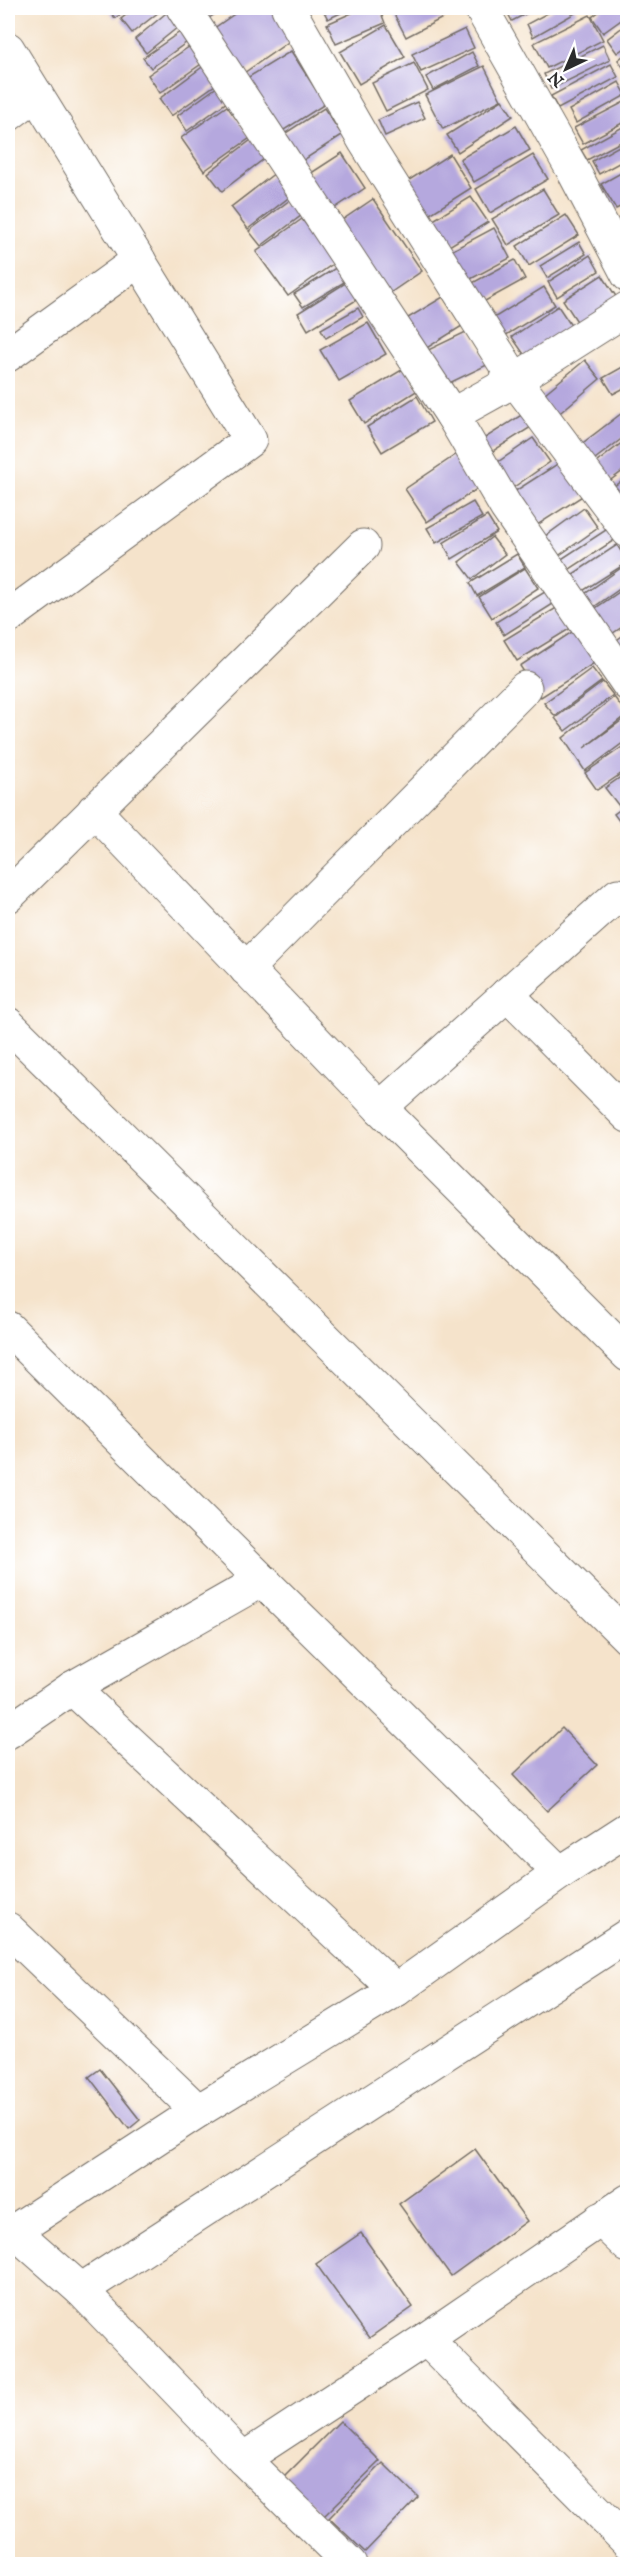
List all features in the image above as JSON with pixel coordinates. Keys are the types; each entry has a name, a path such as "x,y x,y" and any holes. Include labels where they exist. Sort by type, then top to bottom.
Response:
{"street":[{"path":"183,8 452,415 506,507 627,684"},
{"path":"288,8 365,142 515,380 627,531"},
{"path":"481,8 575,174 627,275"},
{"path":"8,49 250,440 8,617"},
{"path":"8,115 36,94"},
{"path":"8,355 139,261"},
{"path":"452,415 515,380 627,308"},
{"path":"8,896 363,546"},
{"path":"246,969 525,688"},
{"path":"94,810 380,1108 627,1355"},
{"path":"380,1108 618,895"},
{"path":"507,994 627,1116"},
{"path":"8,1024 627,1638"},
{"path":"8,1328 560,1873"},
{"path":"8,1732 72,1688 262,1580"},
{"path":"72,1688 396,1990"},
{"path":"350,2565 243,2459 81,2290 10,2229 396,1990 560,1873 627,1829"},
{"path":"8,1929 198,2111"},
{"path":"81,2290 627,1935"},
{"path":"243,2459 627,2201"},
{"path":"600,2219 627,2246"},
{"path":"426,2338 627,2542"}],"building":[{"path":"107,8 130,8 115,18"},
{"path":"135,8 164,8 132,33 121,19"},
{"path":"198,8 224,8 206,20"},
{"path":"243,8 272,8 294,38 241,75 210,31"},
{"path":"322,8 351,8 328,19"},
{"path":"363,8 379,8 385,23 336,44 327,24"},
{"path":"391,8 462,8 406,37"},
{"path":"505,8 537,8 512,21"},
{"path":"557,8 574,8 577,12 533,37 527,24"},
{"path":"604,8 628,8 628,15 603,33 592,17"},
{"path":"171,9 183,23 146,53 135,39"},
{"path":"590,15 603,40 547,68 534,43"},
{"path":"628,23 628,45 617,53 607,39"},
{"path":"386,25 405,57 359,84 340,52"},
{"path":"187,27 194,37 151,68 143,58"},
{"path":"465,29 474,48 421,72 412,54"},
{"path":"199,40 211,57 160,93 148,75"},
{"path":"603,45 610,60 551,89 544,74"},
{"path":"291,51 325,104 273,137 239,83"},
{"path":"472,52 479,66 433,90 426,77"},
{"path":"628,52 628,69 626,71 618,60"},
{"path":"209,62 222,80 171,116 159,99"},
{"path":"414,63 428,90 386,111 372,83"},
{"path":"611,64 618,77 558,109 551,96"},
{"path":"484,66 501,100 443,129 425,95"},
{"path":"619,82 626,95 576,123 569,110"},
{"path":"221,84 231,99 187,131 177,116"},
{"path":"502,100 513,116 458,152 447,135"},
{"path":"628,100 628,120 583,144 574,128"},
{"path":"417,102 425,118 385,136 378,120"},
{"path":"227,106 250,138 204,171 181,138"},
{"path":"324,108 342,135 296,165 278,138"},
{"path":"628,124 628,138 587,160 581,150"},
{"path":"516,126 530,150 474,182 460,159"},
{"path":"255,137 269,155 222,191 208,173"},
{"path":"628,141 628,158 599,174 592,161"},
{"path":"342,153 365,188 326,214 302,179"},
{"path":"450,154 471,188 427,216 406,182"},
{"path":"533,155 548,179 490,213 476,189"},
{"path":"628,169 628,203 616,209 601,184"},
{"path":"275,173 292,195 248,229 231,207"},
{"path":"543,189 559,215 508,245 492,219"},
{"path":"471,197 488,222 446,248 430,222"},
{"path":"373,199 422,271 381,299 332,227"},
{"path":"290,200 302,215 261,246 249,231"},
{"path":"566,215 579,235 529,266 517,246"},
{"path":"302,219 334,263 288,296 256,252"},
{"path":"494,228 510,258 465,282 449,252"},
{"path":"579,242 586,254 547,278 540,266"},
{"path":"590,255 599,271 557,297 548,282"},
{"path":"515,260 525,279 476,306 465,287"},
{"path":"342,264 351,278 303,307 294,294"},
{"path":"602,275 619,301 580,326 563,300"},
{"path":"347,282 358,299 308,330 298,313"},
{"path":"544,287 555,305 503,337 492,319"},
{"path":"443,297 462,326 417,354 398,324"},
{"path":"558,306 574,330 528,360 512,337"},
{"path":"358,308 363,317 326,338 321,329"},
{"path":"368,323 386,354 339,381 320,350"},
{"path":"470,330 487,365 441,387 424,352"},
{"path":"585,360 600,379 555,417 539,398"},
{"path":"628,364 628,386 613,394 603,378"},
{"path":"405,368 418,390 364,424 350,401"},
{"path":"417,396 432,422 382,452 367,427"},
{"path":"622,413 628,421 628,434 583,468 571,452"},
{"path":"523,414 531,427 485,456 477,443"},
{"path":"533,438 550,462 511,489 495,464"},
{"path":"628,438 628,467 600,488 587,470"},
{"path":"457,454 480,487 427,522 405,489"},
{"path":"562,461 584,495 531,529 509,495"},
{"path":"628,476 628,515 609,490"},
{"path":"473,502 482,517 436,543 427,528"},
{"path":"584,508 598,528 554,559 540,540"},
{"path":"487,516 497,532 452,559 443,543"},
{"path":"612,526 619,537 567,571 560,560"},
{"path":"492,537 505,554 472,579 459,562"},
{"path":"617,545 628,562 578,594 567,578"},
{"path":"517,554 525,567 477,596 470,583"},
{"path":"628,563 628,583 591,609 582,596"},
{"path":"525,568 538,588 492,618 479,597"},
{"path":"628,586 628,623 607,637 590,612"},
{"path":"553,587 561,599 504,635 496,622"},
{"path":"558,607 571,628 517,661 504,640"},
{"path":"578,628 599,660 541,697 520,666"},
{"path":"628,632 628,655 611,644"},
{"path":"592,668 602,681 555,716 544,703"},
{"path":"603,682 613,695 565,731 555,718"},
{"path":"614,697 627,714 584,748 628,716 628,739 585,771 563,738"},
{"path":"628,743 628,769 597,790 585,773"},
{"path":"628,772 628,800 619,806 605,788"},
{"path":"628,804 628,827 625,829 614,814"},
{"path":"562,1728 597,1765 547,1811 513,1775"},
{"path":"100,2069 140,2120 129,2129 89,2077"},
{"path":"475,2149 527,2221 451,2276 399,2204"},
{"path":"361,2233 413,2307 369,2338 316,2264"},
{"path":"340,2421 380,2461 323,2517 284,2477"},
{"path":"383,2463 418,2497 365,2552 329,2518"}]}
